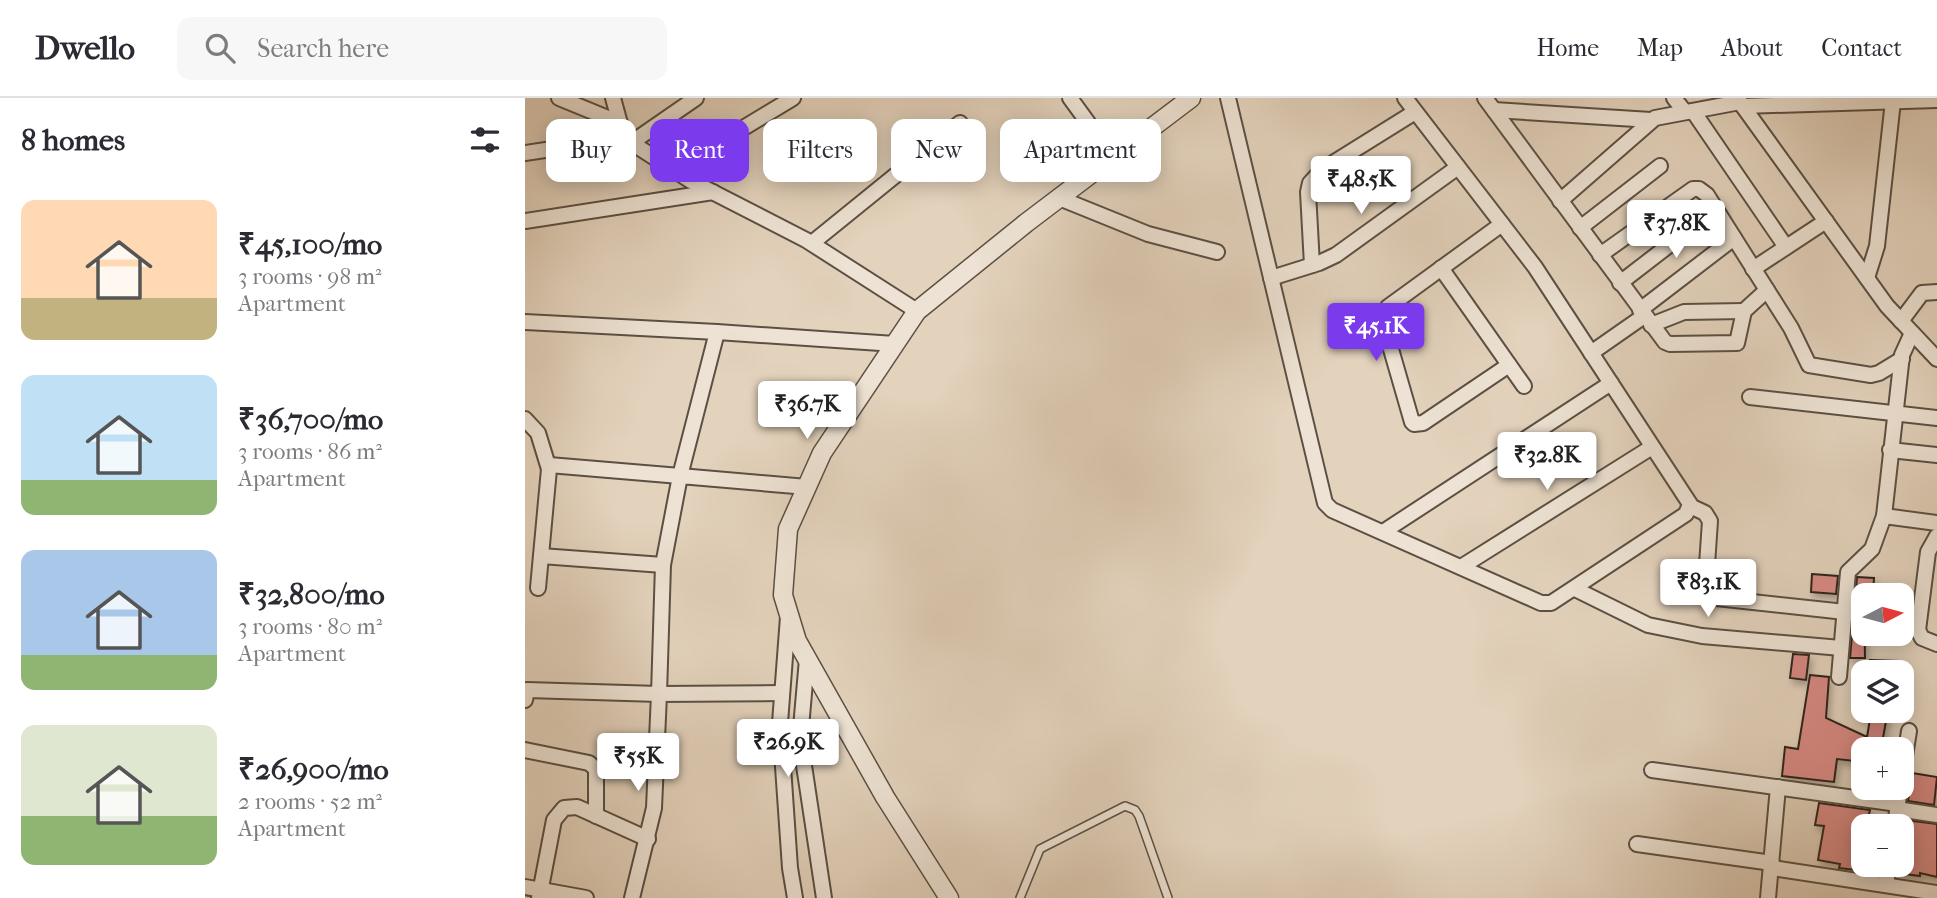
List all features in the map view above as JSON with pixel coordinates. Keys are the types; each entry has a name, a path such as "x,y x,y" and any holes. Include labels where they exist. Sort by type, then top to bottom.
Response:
{"street":[{"path":"559,98 610,119"},
{"path":"613,98 619,119"},
{"path":"636,135 696,98"},
{"path":"749,125 793,98"},
{"path":"1070,98 1085,119"},
{"path":"1228,98 1325,502 1332,510 1541,603 1557,601 1686,514 1690,506"},
{"path":"1405,98 1535,268 1690,506 1706,513 1710,521 1705,594 1707,597 1845,612"},
{"path":"1485,98 1661,339 1670,344 1734,344 1739,340 1744,311 1767,290"},
{"path":"1674,98 1689,111 1786,247"},
{"path":"1494,110 1651,120 1740,102 1937,100"},
{"path":"1160,119 1182,101"},
{"path":"1867,278 1877,246 1893,101"},
{"path":"1740,102 1867,278 1901,321 1937,359"},
{"path":"1312,265 1308,192 1310,183 1322,170 1415,111"},
{"path":"1560,201 1651,120"},
{"path":"525,153 546,150"},
{"path":"1580,228 1660,166"},
{"path":"1271,278 1336,255 1458,167"},
{"path":"812,243 891,179"},
{"path":"695,182 812,243 917,311"},
{"path":"949,898 885,797 797,641 783,595 787,529 822,453 917,311 1080,182"},
{"path":"1599,255 1693,189 1704,191 1791,328 1809,365 1871,375 1902,359"},
{"path":"525,221 713,192"},
{"path":"1059,198 1149,234 1217,252"},
{"path":"1620,283 1716,209"},
{"path":"1753,268 1826,221"},
{"path":"1502,224 1388,307 1383,318 1412,422 1415,424 1423,423 1509,365"},
{"path":"1591,353 1645,317 1734,238"},
{"path":"1441,268 1524,386"},
{"path":"1901,321 1922,293 1937,292"},
{"path":"1645,317 1684,312 1744,311"},
{"path":"525,322 717,331 895,344"},
{"path":"632,898 655,808 663,565 680,476 717,331"},
{"path":"1839,677 1848,572 1872,549 1884,516 1902,359 1912,333"},
{"path":"1383,532 1611,383"},
{"path":"1750,397 1937,418"},
{"path":"525,419 538,433 549,465 538,588"},
{"path":"1461,567 1652,447"},
{"path":"1890,450 1937,455"},
{"path":"549,465 807,487"},
{"path":"1884,516 1937,523"},
{"path":"1936,539 1928,552 1918,630 1922,638 1937,644"},
{"path":"541,556 663,565"},
{"path":"1575,589 1648,625 1702,636 1841,648"},
{"path":"788,612 781,731 790,867 795,898"},
{"path":"807,659 800,739 824,898"},
{"path":"525,700 527,690 659,694 782,693"},
{"path":"1908,737 1909,731"},
{"path":"525,750 589,763 596,769 596,816"},
{"path":"1652,770 1778,787 1937,815"},
{"path":"1768,898 1778,787"},
{"path":"1897,814 1899,800"},
{"path":"540,894 554,820 564,808 577,807 647,839"},
{"path":"1637,844 1937,893"},
{"path":"1886,885 1887,877"},
{"path":"525,887 540,894 586,898"}],"lane":[{"path":"1020,898 1040,849 1125,806 1135,810 1139,816 1168,898"}],"building":[{"path":"1812,574 1838,576 1836,594 1811,592"},
{"path":"1857,577 1874,578 1874,583 1856,583"},
{"path":"1851,646 1865,646 1865,658 1850,658"},
{"path":"1793,654 1809,655 1806,680 1790,678"},
{"path":"1810,675 1829,677 1826,718 1867,737 1851,737 1851,761 1837,759 1834,782 1782,776 1785,747 1798,749"},
{"path":"1869,723 1886,723 1883,737 1867,737"},
{"path":"1914,773 1937,777 1934,805 1908,801 1914,800"},
{"path":"1819,803 1870,810 1869,814 1851,814 1851,869 1839,868 1840,864 1818,860 1824,826 1815,825"},
{"path":"1914,821 1937,824 1937,877 1920,873 1920,876 1914,875"}]}
